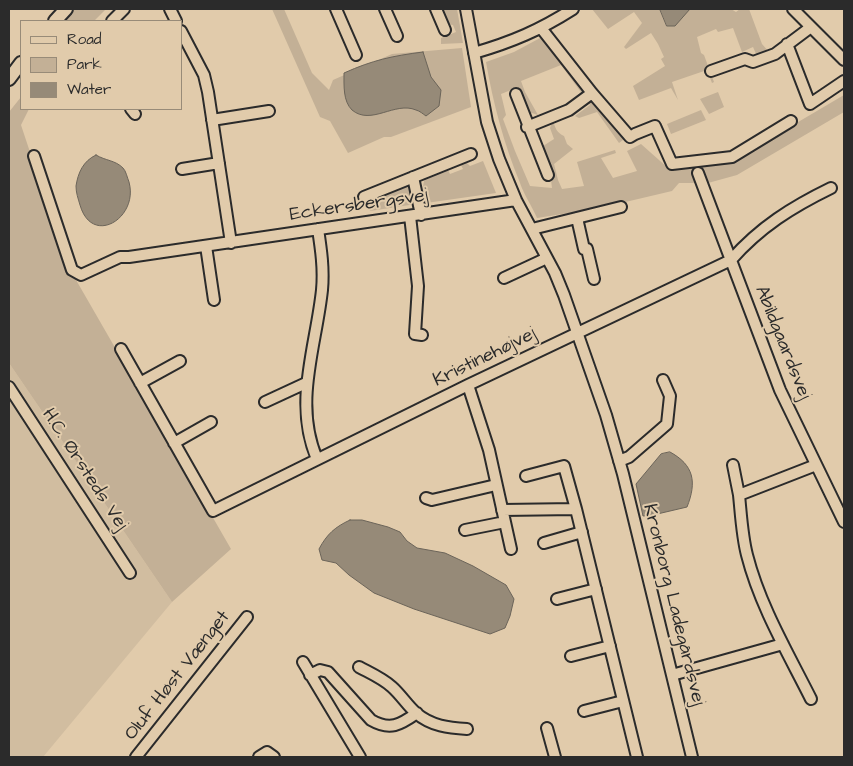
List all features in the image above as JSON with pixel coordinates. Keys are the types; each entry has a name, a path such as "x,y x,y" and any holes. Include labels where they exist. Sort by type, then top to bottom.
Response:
{"main road":[{"path":"56,20 66,9"},
{"path":"9,79 20,64"}],"street":[{"path":"113,20 124,9"},
{"path":"336,9 356,55"},
{"path":"385,9 396,36"},
{"path":"436,9 445,30"},
{"name":"Kronborg Ladegårdsvej","path":"466,9 487,122 498,159 516,200 547,258 564,295 620,461 692,757"},
{"path":"474,53 512,42 573,9"},
{"path":"793,9 844,60"},
{"path":"711,70 745,58 753,62 775,54 811,27"},
{"path":"541,28 592,93 630,137 655,126 672,164 732,157 791,121"},
{"path":"182,33 204,75 208,92 231,243"},
{"path":"788,44 810,104 844,81"},
{"path":"528,126 569,110 592,93"},
{"path":"516,94 548,175"},
{"path":"212,120 269,111"},
{"path":"364,197 471,154"},
{"name":"Eckersbergsvej","path":"34,156 72,270 81,275 120,257 231,243 516,200"},
{"path":"182,169 219,163"},
{"name":"Abildgaardsvej","path":"698,173 780,390 844,522"},
{"path":"413,177 418,286 415,334 422,335"},
{"name":"Kristinehøjvej","path":"121,349 213,511 468,385 731,260 748,240 773,221 799,204 831,188"},
{"path":"532,229 621,207"},
{"path":"577,218 584,249 587,249 594,279"},
{"path":"318,229 323,268 322,288 306,383 308,429 318,459"},
{"path":"206,246 214,300"},
{"path":"504,278 547,258"},
{"path":"140,383 180,360"},
{"path":"620,461 629,458 667,424 670,396 663,380"},
{"path":"265,402 306,383"},
{"path":"468,385 489,450 511,549"},
{"name":"H.C. Ørsteds Vej","path":"9,387 130,573"},
{"path":"174,443 211,422"},
{"path":"733,465 739,494 746,554 759,590 783,644 811,699"},
{"path":"739,494 816,465"},
{"path":"526,476 564,466 637,757"},
{"path":"426,498 432,500 496,485"},
{"path":"502,510 576,508"},
{"path":"465,530 505,522"},
{"path":"544,543 582,532"},
{"path":"557,599 596,589"},
{"name":"Oluf Høst Vænget","path":"136,757 247,617"},
{"path":"672,675 783,644"},
{"path":"571,656 610,646"},
{"path":"303,662 360,757"},
{"path":"358,667 377,676 392,687 417,713 434,724 450,728 467,729"},
{"path":"310,675 320,670 328,672 371,720 380,725 398,725 417,713"},
{"path":"584,711 624,701"},
{"path":"547,728 555,757"}],"shaded area":[{"path":"9,363 172,602 43,757 9,757"}],"green space":[{"path":"72,9 106,9 95,20 63,20"},
{"path":"272,9 284,9 312,73 329,90 333,80 392,54 462,48 471,107 391,137 384,137 348,153 330,121 320,117"},
{"path":"440,9 457,9 463,43 441,44 441,38 456,32 453,25 447,24"},
{"path":"592,9 731,9 736,12 740,9 749,9 762,44 769,52 757,56 753,47 742,52 733,28 718,32 716,29 697,37 701,53 704,55 714,82 712,83 707,70 672,82 678,100 671,88 639,100 633,86 665,66 661,59 664,57 658,44 651,33 626,49 624,47 642,23 634,12 608,29"},
{"path":"542,37 585,92 583,95 561,65 521,81 538,115 532,113 527,115 511,90 501,94 506,115 503,119 530,186 552,188 550,173 540,148 554,139 550,128 553,120 557,130 573,149 554,164 562,189 584,186 577,162 615,150 616,153 601,158 613,178 637,171 627,151 641,144 668,168 732,161 844,95 844,112 737,175 708,183 679,183 672,191 600,208 537,218 522,187 504,138 486,62 514,52"},
{"path":"718,92 724,107 709,114 700,99"},
{"path":"20,98 20,110 28,110 21,125 68,266 231,549 172,602 9,363 9,112"},
{"path":"590,99 625,136 619,143 597,112 579,118 575,116 590,105 587,100"},
{"path":"701,110 706,120 671,134 667,124"},
{"path":"465,161 470,166 483,161 496,193 426,203 423,188 425,179 447,168 450,174 463,169 460,163"},
{"path":"408,183 412,186 416,204 370,211 368,206 371,198"}],"water":[{"path":"660,9 690,9 675,26 667,26"},
{"path":"423,52 431,77 441,90 439,106 426,116 417,110 408,108 400,108 375,115 359,114 352,110 347,102 345,93 344,73 383,59"},
{"path":"96,155 120,165 125,171 129,182 130,195 127,207 113,223 103,226 94,224 86,218 76,189 82,168"},
{"path":"670,452 684,463 691,475 692,490 687,507 643,516 636,484 661,454"},
{"path":"350,520 362,520 400,532 407,541 417,548 445,553 506,585 514,599 505,628 490,634 414,609 374,593 336,563 322,560 319,549 325,539 336,528"}]}
